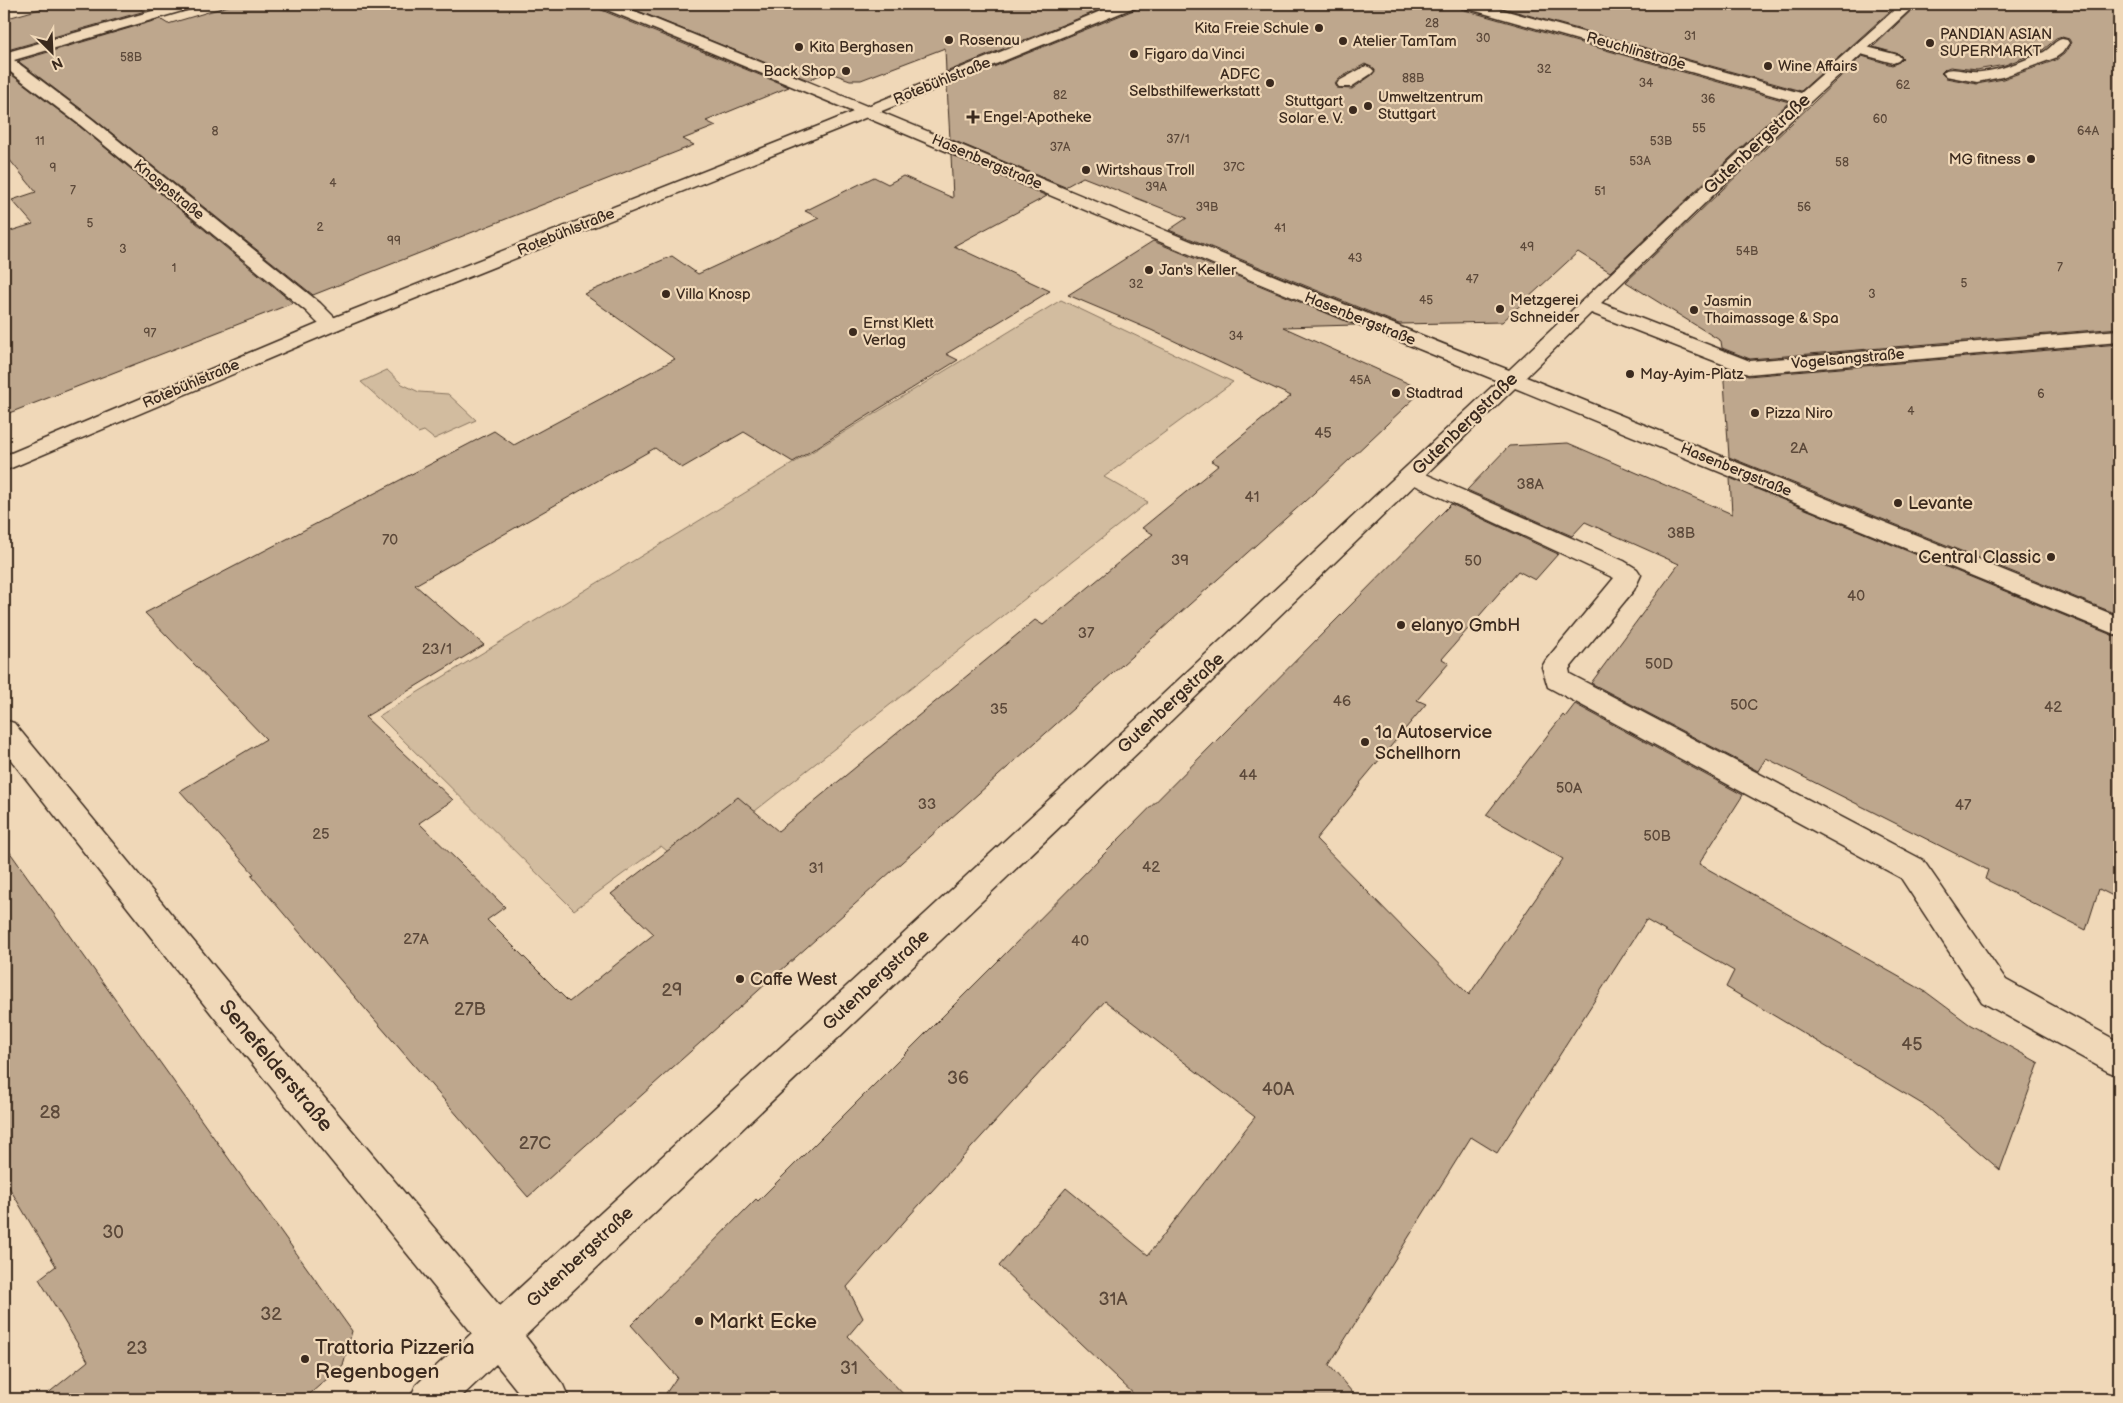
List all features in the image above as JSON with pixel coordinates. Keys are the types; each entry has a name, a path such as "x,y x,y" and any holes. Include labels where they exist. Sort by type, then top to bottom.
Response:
{"street":[{"path":"4,59 191,4"},
{"name":"Hasenbergstraße","path":"605,4 799,82 866,112 1346,313 2119,626"},
{"name":"Rotebühlstraße","path":"4,464 332,325 866,112 1130,4"},
{"name":"Reuchlinstraße","path":"1467,4 1804,99"},
{"name":"Gutenbergstraße","path":"430,1399 1125,747 1512,380 1804,99 1909,4"},
{"path":"1951,73 1982,78 2043,58 2055,52 2062,43"},
{"path":"1859,49 1892,58"},
{"name":"Knospstraße","path":"4,59 94,128 313,307 332,325"},
{"path":"1345,84 1366,71"},
{"name":"Vogelsangstraße","path":"1588,305 1748,368 2119,336"},
{"path":"1412,475 1615,567 1628,575 1625,584 1555,667 1558,680 1912,869 1994,991 2119,1060"},
{"name":"Senefelderstraße","path":"4,731 230,1011 498,1334 549,1399"}],"shaded area":[{"path":"1061,300 1233,382 1104,477 1148,502 685,866 661,846 574,910 379,716"},
{"path":"387,370 402,384 419,392 448,394 476,420 434,439 424,431 418,433 361,382"}],"building":[{"path":"58,4 131,4 145,11 4,51 4,19"},
{"path":"235,4 596,4 599,9 789,87 706,121 716,126 683,139 694,145 313,295 93,118 18,61 160,19 168,24"},
{"path":"621,4 1114,4 946,72 945,48 861,80 850,80 828,72 808,80"},
{"path":"1139,4 1458,4 1461,9 1789,102 1610,272 1578,252 1502,322 1399,324 1169,230 1187,218 1083,177 1065,187 950,139 947,86 1136,9","holes":["1365,64 1375,70 1372,75 1352,89 1337,88 1335,83 1338,79"]},
{"path":"1488,4 1898,4 1801,91"},
{"path":"1918,4 2119,4 2119,328 1750,359 1722,348 1721,341 1626,282 1862,56 1892,65 1903,58 1899,54 1873,47","holes":["2062,37 2069,39 2071,43 2064,54 2056,60 2003,79 1977,84 1946,78 1941,73 1950,67 1976,70 2005,65 2043,50 2056,39"]},
{"path":"4,69 79,126 293,303 4,415 4,233 33,224 12,200 36,192 4,153"},
{"path":"951,155 1047,196 954,246 1050,291 946,354 958,360 793,462 744,432 682,468 655,448 415,585 484,645 365,717 453,800 419,823 505,907 487,920 569,1002 654,934 611,894 738,797 778,831 1035,620 1043,625 1153,534 1142,528 1219,465 1211,461 1291,396 1151,330 1068,295 1153,241 1355,325 1283,327 1423,390 1314,493 528,1197 251,875 254,874 180,791 266,739 145,613 494,431 514,445 675,359 584,294 672,256 698,274 819,218 805,211 874,177 888,184 903,176 953,198"},
{"path":"2119,344 2119,615 1729,457 1723,366 1748,376"},
{"path":"1568,443 1732,514 1730,478 2119,638 2119,899 2099,889 2086,930 1985,879 1988,870 1766,758 1758,771 1591,683 1679,564 1585,522 1572,536 1467,490 1509,446"},
{"path":"1451,504 1558,554 1535,580 1518,571 1442,659 1449,663 1417,700 1426,704 1316,839 1469,995 1563,859 1486,815 1563,715 1565,717 1575,704 1743,795 1699,864 1926,992 1969,1024 2039,1063 2000,1170 1927,1107 1726,987 1734,971 1646,920 1497,1153 1471,1137 1329,1365 1358,1399 1139,1399 999,1266 1066,1188 1148,1255 1255,1117 1105,1001 847,1287 863,1318 848,1336 908,1399 662,1399 677,1377 631,1325 998,961"},
{"path":"4,844 352,1331 343,1365 304,1399 41,1399 88,1361 39,1279 56,1266 4,1179"}],"place":[{"name":"Kita Freie Schule","path":"1319,28"},
{"name":"Rosenau","path":"949,40"},
{"name":"Atelier TamTam","path":"1343,41"},
{"name":"PANDIAN ASIAN SUPERMARKT","path":"1930,43"},
{"name":"Kita Berghasen","path":"799,47"},
{"name":"Figaro da Vinci","path":"1134,54"},
{"name":"Wine Affairs","path":"1768,66"},
{"name":"Back Shop","path":"846,71"},
{"name":"ADFC Selbsthilfewerkstatt","path":"1270,83"},
{"name":"Umweltzentrum Stuttgart","path":"1368,106"},
{"name":"Stuttgart Solar e. V.","path":"1353,110"},
{"name":"Engel-Apotheke","path":"973,117"},
{"name":"MG fitness","path":"2031,159"},
{"name":"Wirtshaus Troll","path":"1086,170"},
{"name":"Jan's Keller","path":"1149,270"},
{"name":"Villa Knosp","path":"666,294"},
{"name":"Metzgerei Schneider","path":"1500,309"},
{"name":"Jasmin Thaimassage & Spa","path":"1694,310"},
{"name":"Ernst Klett Verlag","path":"853,332"},
{"name":"May-Ayim-Platz","path":"1630,374"},
{"name":"Stadtrad","path":"1396,393"},
{"name":"Pizza Niro","path":"1755,413"},
{"name":"Levante","path":"1898,503"},
{"name":"Central Classic","path":"2051,557"},
{"name":"elanyo GmbH","path":"1401,625"},
{"name":"1a Autoservice Schellhorn","path":"1365,742"},
{"name":"Caffe West","path":"740,979"},
{"name":"Markt Ecke","path":"699,1321"},
{"name":"Trattoria Pizzeria Regenbogen","path":"305,1359"}]}
